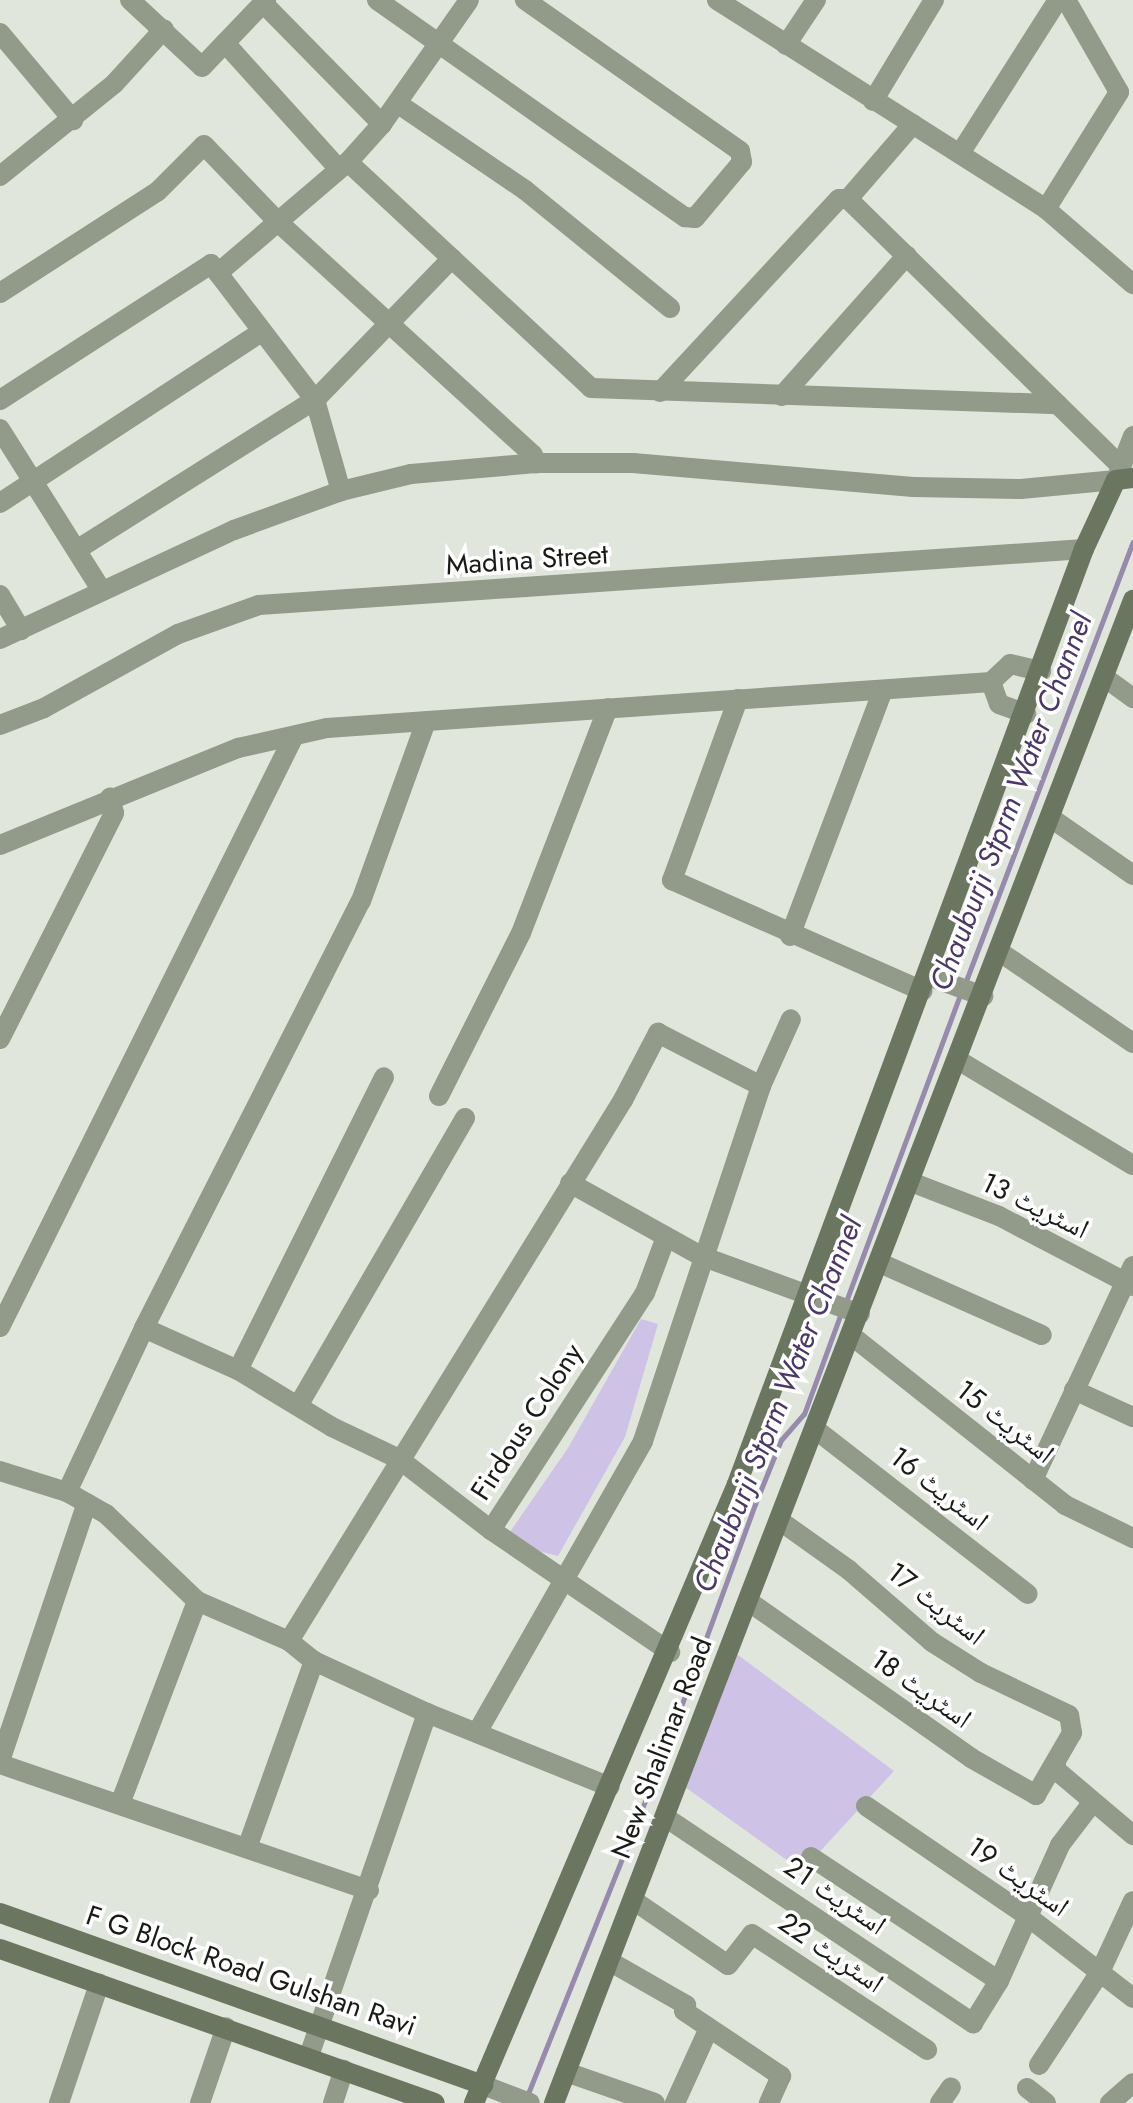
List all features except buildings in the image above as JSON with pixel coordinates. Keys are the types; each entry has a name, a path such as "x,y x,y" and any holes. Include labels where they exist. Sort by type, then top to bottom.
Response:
{"street":[{"path":"130,0 164,29 199,67 264,1 382,124"},
{"path":"377,0 685,217 695,218 742,162 740,151 525,0"},
{"path":"218,273 344,166 382,124 469,0"},
{"path":"717,0 873,101 961,152 1046,209 1133,284"},
{"path":"786,45 816,0"},
{"path":"873,101 934,0"},
{"path":"961,152 1058,0"},
{"path":"1046,209 1119,92 1066,0"},
{"path":"0,176 73,120 164,29"},
{"path":"0,33 73,120"},
{"path":"225,43 344,166 452,258 591,388 1058,404"},
{"path":"397,103 525,190 670,308"},
{"path":"848,199 913,124"},
{"path":"0,293 157,192 201,146 536,463"},
{"path":"660,392 839,199 848,199 1058,404 1124,475"},
{"path":"782,396 907,255"},
{"path":"78,549 315,400 452,258"},
{"path":"0,400 208,264 315,400 341,491"},
{"path":"0,503 261,332"},
{"path":"0,429 102,591"},
{"path":"530,2103 503,2093 478,2094 670,1652 811,1297 930,982 1084,549 1124,475 1133,436"},
{"path":"0,639 234,530 341,491 411,474 536,463 733,468 913,487 1021,489 1124,475"},
{"name":"Madina Street","path":"0,725 44,708 178,634 259,605 1084,549"},
{"path":"0,595 21,630"},
{"name":"New Shalimar Road","path":"554,2103 852,1336 854,1312 880,1263 958,1060 978,994 1000,952 1132,603"},
{"path":"0,845 110,797 238,748 294,736 426,721 991,682 1010,664 1041,671"},
{"path":"1104,677 1133,698"},
{"path":"991,682 999,704 1026,714"},
{"path":"790,936 883,690"},
{"path":"738,699 672,880 790,936 930,982 978,994"},
{"path":"439,1096 521,933 608,708"},
{"path":"67,1492 144,1328 361,901 426,721"},
{"path":"0,1327 294,736"},
{"path":"0,1039 114,813 110,797"},
{"path":"1051,818 1133,875"},
{"path":"1000,952 1133,1043"},
{"path":"479,1729 567,1582 643,1441 701,1256 761,1086 791,1019"},
{"path":"289,1641 570,1183 658,1033 761,1086"},
{"path":"958,1060 1133,1165"},
{"path":"238,1370 384,1077"},
{"path":"298,1406 465,1118"},
{"name":"اسٹریٹ 13","path":"911,1182 999,1216 1130,1278"},
{"path":"570,1183 701,1256 854,1312"},
{"name":"Firdous Colony","path":"666,1237 645,1293 491,1530 670,1652"},
{"path":"880,1263 1042,1335"},
{"path":"1033,1480 1130,1278"},
{"path":"144,1328 238,1370 298,1406 399,1459 491,1530"},
{"name":"اسٹریٹ 15","path":"852,1336 1065,1505 1133,1538"},
{"path":"1074,1390 1133,1417"},
{"name":"اسٹریٹ 16","path":"815,1429 1028,1594"},
{"path":"0,1471 67,1492 106,1514 197,1601 289,1641 314,1661 427,1713 479,1729 610,1787"},
{"path":"87,1503 0,1762 369,1890"},
{"name":"اسٹریٹ 17","path":"779,1520 849,1570 932,1642 981,1673 1069,1715 1072,1733 1056,1764"},
{"path":"120,1804 197,1601"},
{"name":"اسٹریٹ 18","path":"748,1601 971,1758 1036,1795 1056,1764"},
{"path":"247,1848 314,1661"},
{"path":"309,2056 369,1890 427,1713"},
{"path":"1056,1764 1092,1803 1133,1835"},
{"path":"811,1857 999,1981 1060,1845 1092,1803"},
{"name":"اسٹریٹ 19","path":"866,1806 1027,1916 1133,1998"},
{"name":"اسٹریٹ 21","path":"665,1817 973,2023 999,1981"},
{"name":"اسٹریٹ 22","path":"633,1900 728,1965 752,1934 927,2050"},
{"path":"1039,2065 1100,1972 1133,1901"},
{"name":"F G Block Road Gulshan Ravi","path":"0,1913 321,2023 478,2094"},
{"path":"0,1949 435,2103"},
{"path":"609,1961 686,2005 684,2011 781,2076 769,2103"},
{"path":"59,2103 99,1984"},
{"path":"200,2103 226,2027"},
{"path":"675,2103 709,2028"},
{"path":"333,2103 344,2070"},
{"path":"566,2072 655,2103"},
{"path":"1110,2103 1133,2083"},
{"path":"1027,2088 1046,2103"}],"shaded area":[{"path":"641,1319 658,1324 625,1437 558,1556 503,1542 568,1448"},
{"path":"730,1649 894,1771 802,1871 678,1782"}],"waterway":[{"name":"Chauburji Stprm Water Channel","path":"964,986 1133,542"},
{"name":"Chauburji Stprm Water Channel","path":"845,1304 960,995"},
{"name":"Chauburji Stprm Water Channel","path":"527,2096 661,1761 755,1504 781,1440 804,1414 841,1313"}]}
